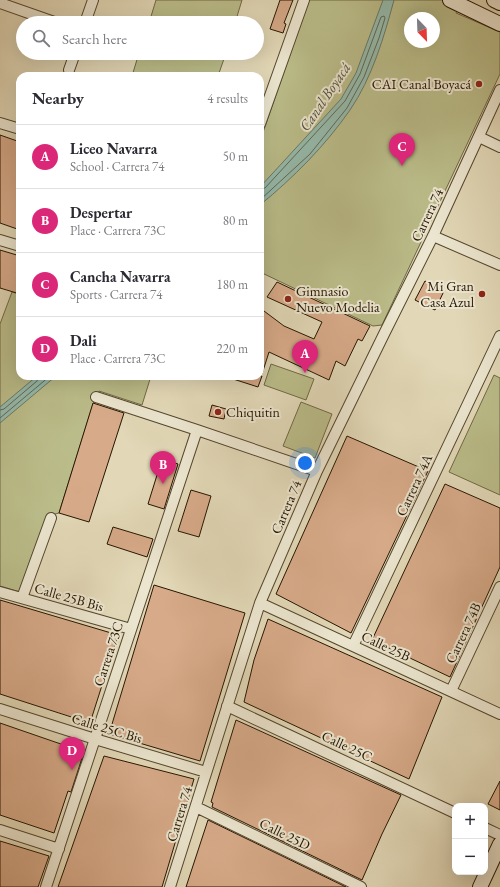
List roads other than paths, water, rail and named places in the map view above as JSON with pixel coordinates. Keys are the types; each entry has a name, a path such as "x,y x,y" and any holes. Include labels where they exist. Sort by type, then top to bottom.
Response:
{"main road":[{"path":"450,0 500,24"},
{"path":"494,0 500,3"},
{"path":"480,887 500,844"}],"street":[{"path":"87,16 93,0"},
{"path":"264,113 304,0"},
{"path":"0,3 37,16"},
{"path":"69,70 73,60"},
{"name":"Carrera 74","path":"170,887 260,603 317,471 433,236 500,90"},
{"path":"0,123 16,129"},
{"path":"478,137 500,147"},
{"path":"433,236 500,265"},
{"path":"0,240 16,245"},
{"name":"Carrera 74A","path":"353,646 500,336"},
{"path":"96,397 317,471"},
{"name":"Carrera 73C","path":"46,887 197,430"},
{"path":"22,598 50,518"},
{"name":"Carrera 74B","path":"451,691 500,587"},
{"name":"Calle 25B Bis","path":"0,592 131,629"},
{"name":"Calle 25B","path":"260,603 500,714"},
{"name":"Calle 25C","path":"228,706 452,812"},
{"name":"Calle 25C Bis","path":"0,709 206,772"},
{"name":"Calle 25D","path":"196,807 361,887"},
{"path":"488,829 500,835"},
{"path":"0,830 58,849"}],"water":[{"path":"383,0 394,0 371,71 358,98 319,149 296,173 264,202 264,183 341,99 356,73"},
{"path":"32,380 51,380 0,423 0,407"}],"place":[{"name":"CAI Canal Boyacá","path":"479,84"},
{"name":"Cancha Navarra","path":"402,166"},
{"name":"Mi Gran Casa Azul","path":"482,294"},
{"name":"Gimnasio Nuevo Modelia","path":"288,299"},
{"name":"Liceo Navarra","path":"305,373"},
{"name":"Chiquitin","path":"218,412"},
{"name":"Despertar","path":"163,484"},
{"name":"Dali","path":"72,770"}],"water label":[{"name":"Canal Boyacá","path":"325,97"}]}
